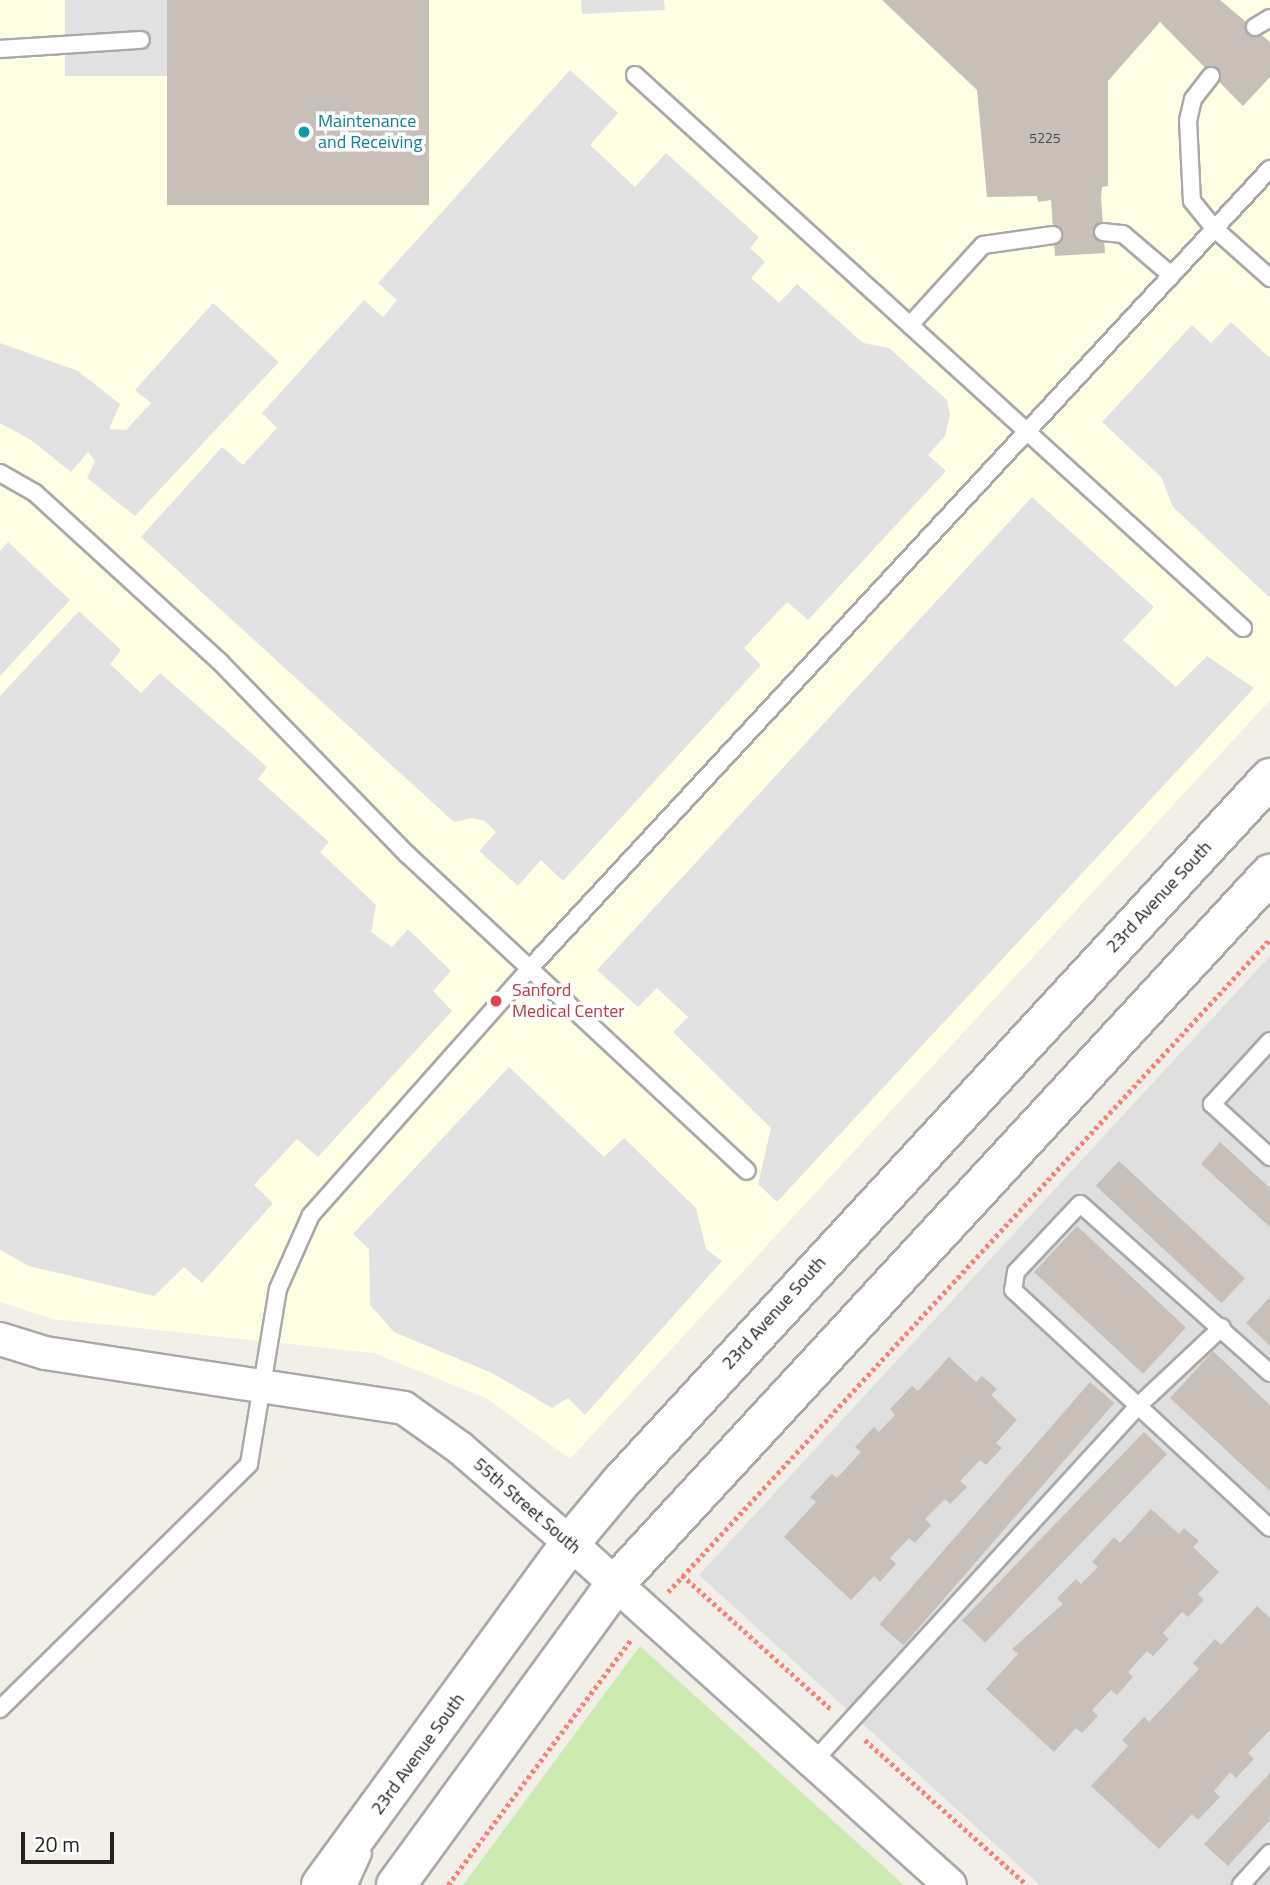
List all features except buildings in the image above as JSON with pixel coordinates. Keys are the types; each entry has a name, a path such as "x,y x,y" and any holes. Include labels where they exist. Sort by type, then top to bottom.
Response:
{"street":[{"name":"23rd Avenue South","path":"321,1885 570,1543 804,1279 1270,778"},
{"path":"396,1885 616,1583 1270,874"},
{"name":"55th Street South","path":"0,1339 45,1353 262,1383 404,1408 460,1448 616,1583 950,1885"}],"lane":[{"path":"1255,27 1270,18"},
{"path":"0,49 141,40"},
{"path":"635,75 1243,628"},
{"path":"1211,76 1194,99 1188,120 1192,201 1214,229 1270,278"},
{"path":"0,1709 249,1464 278,1289 311,1215 530,968 1270,169"},
{"path":"1103,232 1123,234 1171,275"},
{"path":"910,325 984,245 1053,235"},
{"path":"0,473 35,493 220,662 408,855 747,1171"},
{"path":"1270,1041 1212,1104 1270,1157"},
{"path":"1270,1373 1222,1327 1080,1205 1016,1272 1013,1290 1270,1528"},
{"path":"813,1762 1138,1406 1222,1327"},
{"path":"349,1885 389,1794"},
{"path":"1241,1885 1270,1853"}],"path":[{"path":"448,1885 682,1575 1270,939"}],"shaded area":[{"name":"Sanford Medical Center","path":"0,0 1270,0 1270,700 570,1459 486,1398 374,1353 53,1319 0,1302"},
{"path":"65,0 167,0 167,76 65,76"},
{"path":"581,0 664,0 665,10 582,14"},
{"path":"570,70 618,113 590,145 635,187 666,153 759,237 750,248 765,262 751,278 779,303 797,284 863,343 889,348 947,400 950,415 945,436 928,455 946,471 808,620 787,602 744,648 761,665 563,881 541,860 518,886 479,851 496,832 485,821 472,818 454,822 141,537 222,447 243,465 277,428 262,413 364,300 383,317 397,300 378,283"},
{"path":"213,303 279,362 135,516 87,478 95,461 88,452 71,472 31,440 0,423 0,343 78,371 120,404 109,429 126,430 151,403 135,390"},
{"path":"1231,322 1270,358 1270,598 1173,507 1161,477 1102,422 1192,325 1211,343"},
{"path":"1032,497 1154,607 1123,640 1176,687 1207,656 1254,688 777,1202 758,1184 771,1128 673,1032 688,1017 657,988 638,1007 597,970"},
{"path":"8,542 70,600 0,676 0,551"},
{"path":"79,611 121,650 110,664 141,693 160,673 267,767 258,779 329,842 320,852 376,905 371,932 392,947 408,929 451,971 433,991 452,1011 318,1157 297,1139 254,1185 273,1203 202,1283 184,1267 154,1296 29,1266 0,1250 0,696"},
{"path":"1270,956 1270,1885 1040,1885 699,1575"},
{"path":"509,1067 604,1157 624,1138 696,1208 706,1249 722,1261 585,1415 568,1398 552,1408 492,1373 394,1332 370,1305 369,1249 353,1234"}],"green space":[{"path":"640,1646 904,1885 463,1885"}],"place":[{"name":"Maintenance and Receiving","path":"304,132"},
{"name":"Sanford Medical Center","path":"496,1001"}]}
